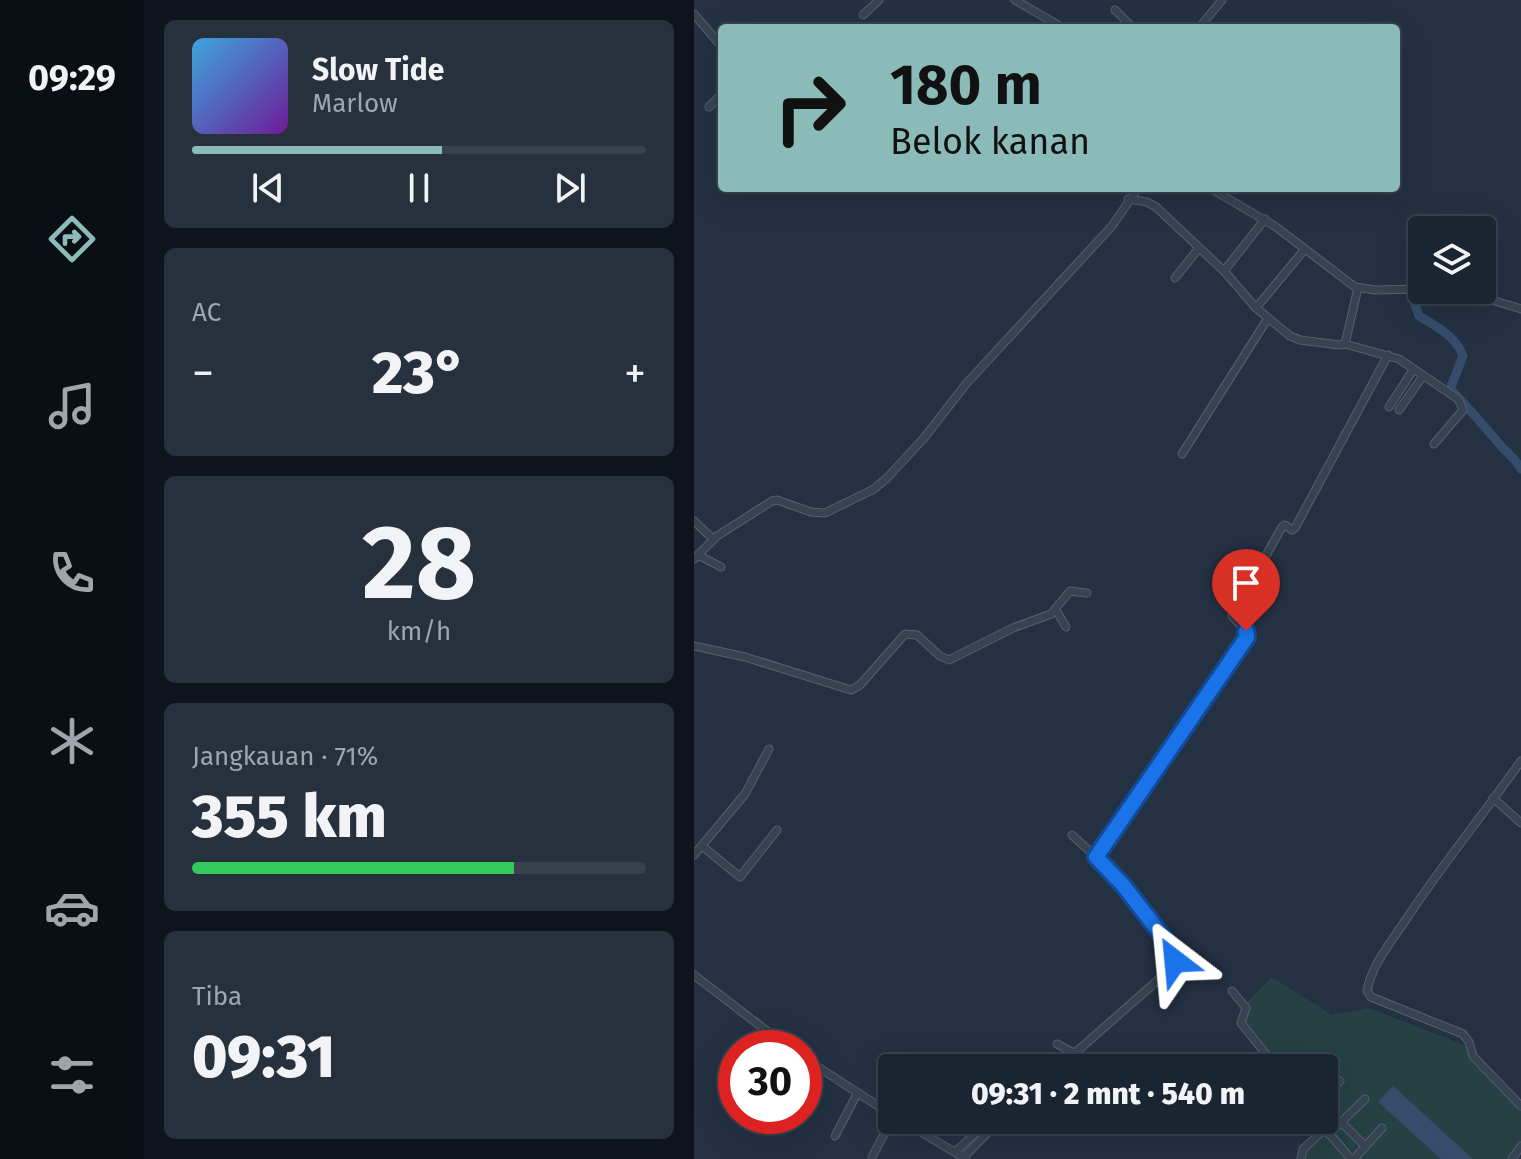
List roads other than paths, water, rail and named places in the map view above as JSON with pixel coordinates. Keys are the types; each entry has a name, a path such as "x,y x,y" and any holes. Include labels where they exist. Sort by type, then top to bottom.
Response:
{"street":[{"path":"863,15 879,0"},
{"path":"1015,0 1049,24"},
{"path":"1202,24 1222,0"},
{"path":"1115,10 1129,24"},
{"path":"694,14 718,42"},
{"path":"709,107 718,98"},
{"path":"721,567 696,557 713,539 772,501 825,513 874,489 887,478 924,438 966,384 1112,226 1134,192"},
{"path":"1217,192 1265,219 1358,288 1408,289"},
{"path":"1128,199 1152,204 1224,271 1256,308 1298,339 1340,346 1345,344 1388,355 1453,395 1463,410 1434,444"},
{"path":"1224,271 1265,219"},
{"path":"1175,278 1199,248"},
{"path":"1256,308 1305,249"},
{"path":"1345,344 1358,288"},
{"path":"1496,301 1521,309"},
{"path":"1182,454 1268,318"},
{"path":"1096,857 1247,637 1246,631 1232,616 1283,526 1292,530 1295,528 1388,355"},
{"path":"1389,407 1413,370"},
{"path":"1399,410 1423,376"},
{"path":"694,521 713,539"},
{"path":"694,646 745,657 851,690 860,685 905,634 917,635 949,660 1056,610 1070,591 1087,593"},
{"path":"1056,610 1066,627"},
{"path":"694,855 745,794 769,749"},
{"path":"1521,761 1443,863 1385,950 1367,988 1371,997 1463,1034 1471,1049 1521,1106"},
{"path":"1493,798 1521,823"},
{"path":"702,846 740,877 777,830"},
{"path":"1057,1044 1074,1053 1158,980 1173,965 1176,956 1123,885 1072,835"},
{"path":"694,975 766,1030"},
{"path":"1232,991 1246,1008 1241,1023 1266,1054"},
{"path":"822,1070 878,1108"},
{"path":"835,1136 857,1094"},
{"path":"1338,1124 1365,1099"},
{"path":"1341,1122 1365,1146"},
{"path":"1329,1134 1352,1159 1382,1128"},
{"path":"872,1157 884,1134"},
{"path":"925,1134 964,1159 987,1134"},
{"path":"955,1152 975,1134"},
{"path":"1301,1159 1303,1149 1324,1134"},
{"path":"1512,1159 1521,1146"}],"water":[{"path":"1393,1086 1473,1159 1441,1159 1378,1102"}],"waterway":[{"path":"1415,304 1419,316 1450,337 1463,356 1450,389 1521,469"}]}
